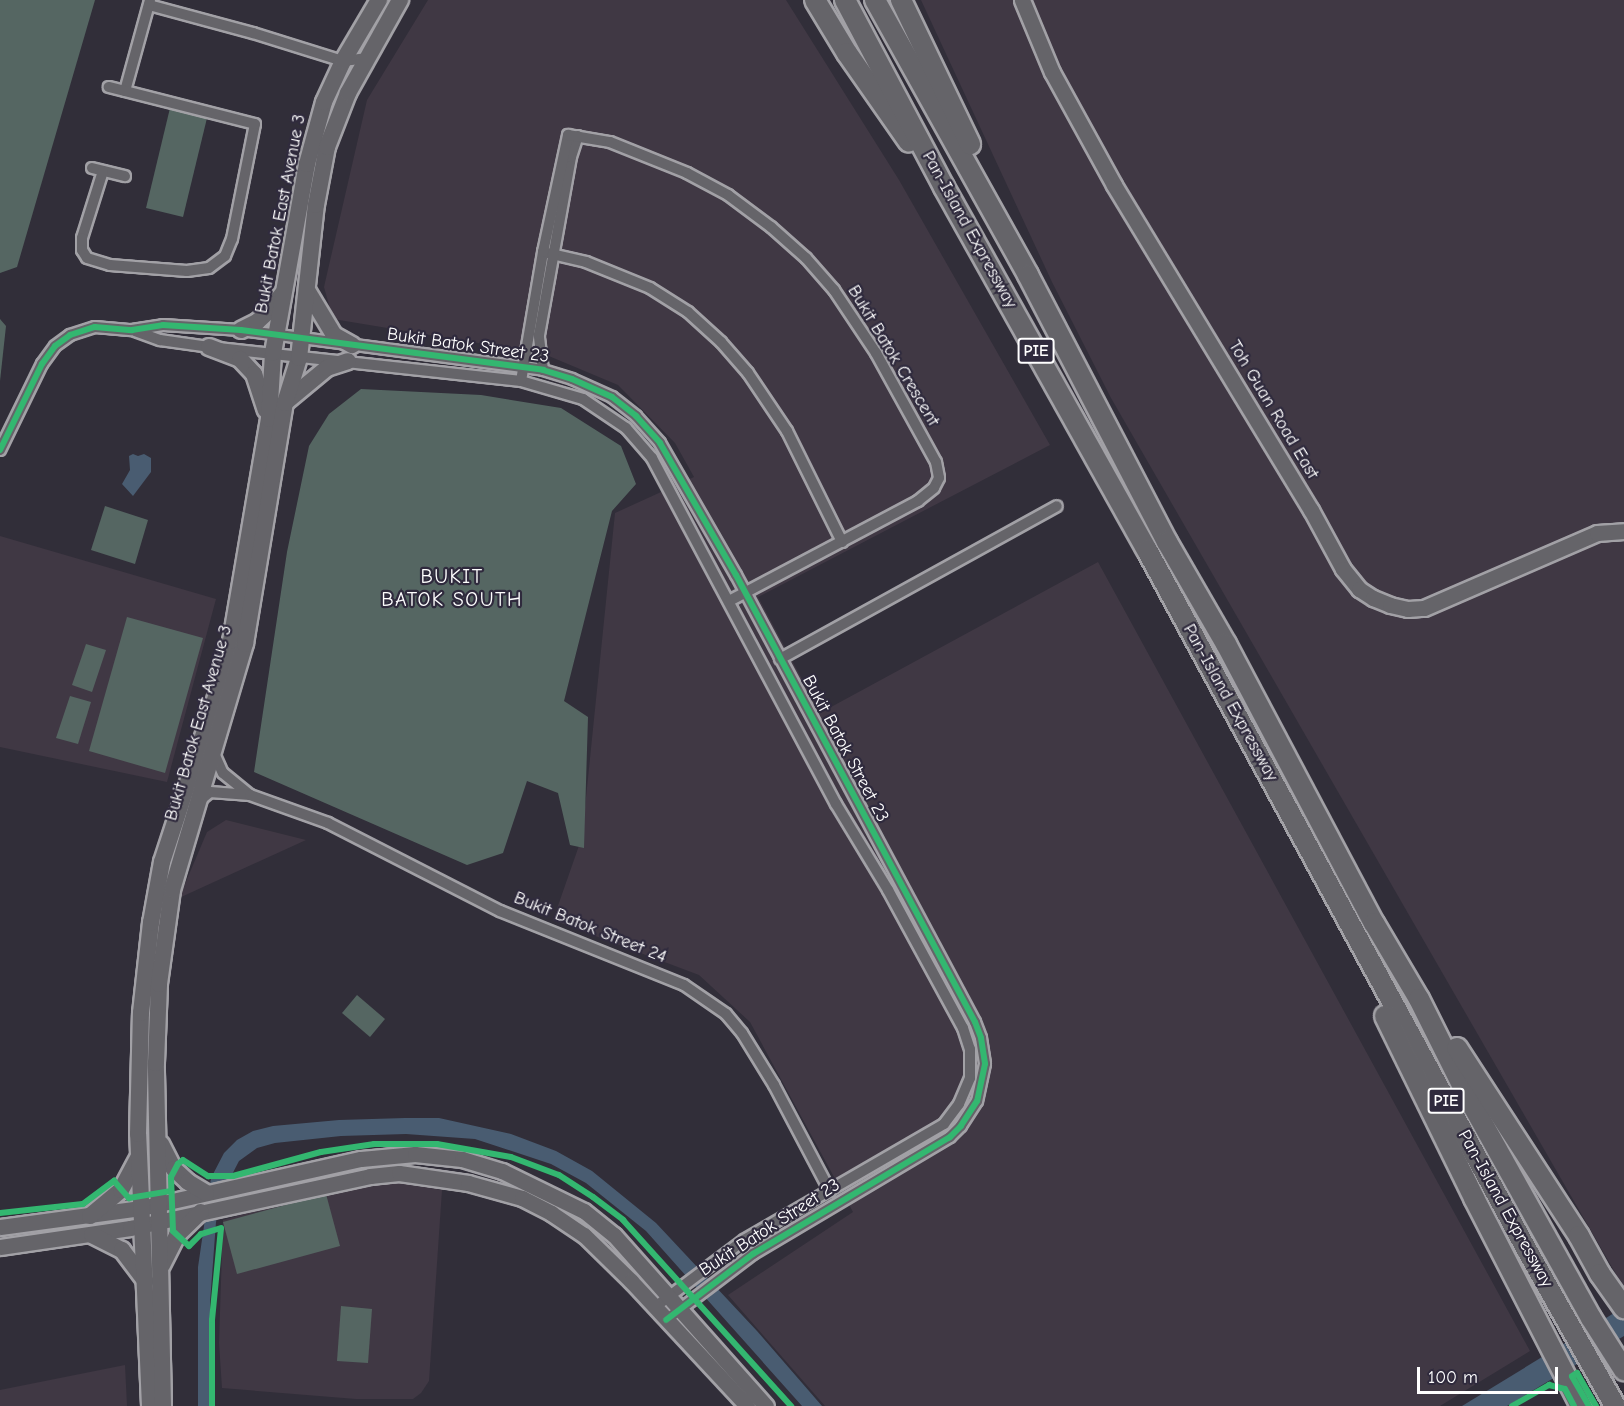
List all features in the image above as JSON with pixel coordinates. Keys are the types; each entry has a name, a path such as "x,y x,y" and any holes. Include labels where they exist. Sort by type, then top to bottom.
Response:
{"highway":[{"path":"815,0 847,53 944,187"},
{"name":"Pan-Island Expressway","path":"845,0 944,187 1615,1406"},
{"name":"Pan-Island Expressway","path":"875,0 1028,275 1167,542 1226,644 1374,923 1419,999 1468,1097 1591,1318 1624,1370"},
{"path":"901,0 1022,253 1028,275"},
{"path":"1320,868 1369,983 1474,1198 1581,1406"},
{"path":"1419,999 1438,1016 1481,1089 1624,1308"}],"main road":[{"name":"Bukit Batok East Avenue 3","path":"163,1406 152,1278 142,1225 139,1156 141,1013 158,885 162,862 217,694 231,641 269,419 273,353 313,139 324,102 344,61 379,0"},
{"name":"Bukit Batok East Avenue 3","path":"150,1406 152,1278 159,1222 156,1063 159,984 172,890 245,644 285,403 299,358 316,205 327,147 339,115 366,58 400,0"},
{"name":"Toh Guan Road East","path":"1022,0 1052,72 1114,185 1311,510 1343,569 1359,589 1390,605 1408,609 1424,608 1597,533 1624,531"},
{"path":"241,330 257,322 272,309 287,286"},
{"path":"285,403 327,368 350,353 334,335 306,289"},
{"path":"209,347 240,359 256,376 269,419"},
{"path":"159,1141 174,1169 189,1182 207,1192"},
{"path":"0,1227 141,1208 321,1166 392,1154 442,1155 462,1159 502,1171 584,1210 614,1235 766,1406"},
{"path":"90,1216 121,1190 139,1156"},
{"path":"0,1247 92,1235 159,1222 344,1180 389,1174 423,1175 468,1184 522,1198 551,1213 584,1235 747,1406"},
{"path":"92,1235 122,1250 152,1278 177,1235 203,1212"}],"street":[{"path":"125,91 149,3 344,61 366,58"},
{"path":"109,87 255,124 232,239 225,256 209,268 187,271 110,266 87,258 82,250 82,238 97,170 125,176"},
{"name":"Bukit Batok Crescent","path":"521,381 548,253 578,136 610,142 647,155 728,195 806,258 856,320 927,445 939,474 934,488 918,501 729,601"},
{"path":"548,253 619,273 650,288 688,312 729,349 787,431 842,542"},
{"name":"Bukit Batok Crescent","path":"543,370 539,334 548,253"},
{"name":"Bukit Batok Street 23","path":"132,330 163,325 241,330 302,339 350,353 521,381 583,399 616,420 639,441 652,458 836,804 888,890 963,1028 970,1049 971,1068 967,1088 948,1120 935,1131 744,1240 655,1307"},
{"path":"0,450 42,364 55,346 70,335 89,328 132,330"},
{"name":"Bukit Batok Street 23","path":"132,330 160,340 299,358 350,353 524,365 572,379 612,397 645,425 660,443 746,593 975,1022 981,1038 985,1064 977,1101 961,1126 950,1137 813,1217 716,1281 666,1320"},
{"path":"780,659 1057,506"},
{"name":"Bukit Batok Street 24","path":"213,751 223,773 250,795"},
{"name":"Bukit Batok Street 24","path":"197,804 210,792 250,795 328,823 500,910 661,974 706,998 726,1014 742,1034 774,1085 830,1191"}],"shaded area":[{"path":"0,0 95,0 17,267 0,273"},
{"path":"428,0 786,0 899,180 1050,445 758,597 820,713 1098,562 1530,1351 1440,1406 825,1406 728,1295 853,1212 750,1022 699,975 553,920 582,837 615,513 694,477 675,443 618,385 544,354 333,319 324,287 367,100"},
{"path":"921,0 1624,0 1624,1288 1111,398 1052,282"},
{"path":"170,108 207,118 183,217 146,208"},
{"path":"0,319 6,326 0,381"},
{"path":"361,389 481,395 561,408 621,446 636,484 612,511 564,701 588,717 584,848 570,845 558,793 527,781 503,853 467,865 254,772 287,552 309,446 329,414"},
{"path":"105,506 148,520 135,564 91,550"},
{"path":"0,536 216,599 167,782 0,747"},
{"path":"127,617 203,638 165,773 89,751"},
{"path":"86,644 106,650 92,692 72,685"},
{"path":"70,696 91,702 78,744 56,738"},
{"path":"226,820 306,840 179,898 207,832"},
{"path":"357,995 385,1019 370,1037 342,1013"},
{"path":"373,1178 442,1190 429,1381 421,1393 413,1399 356,1399 222,1388 219,1343 223,1220"},
{"path":"326,1194 340,1246 237,1274 223,1222"},
{"path":"341,1306 372,1309 368,1363 337,1361"},
{"path":"125,1365 127,1406 0,1406 0,1390"}],"water":[{"path":"133,454 138,456 144,454 151,458 151,472 133,496 122,484 130,470 129,456"},
{"path":"439,1118 511,1134 556,1151 592,1171 656,1223 757,1331 822,1406 802,1406 646,1231 586,1183 551,1164 475,1139 406,1134 341,1136 275,1143 257,1148 239,1161 224,1190 216,1222 210,1303 211,1406 198,1406 198,1267 211,1178 224,1153 237,1140 253,1131 273,1126 339,1120"},
{"path":"1624,1307 1624,1336 1507,1406 1462,1406"}],"cycle path":[{"path":"0,450 42,364 55,346 70,335 95,327 132,330 163,325 241,330 543,370 572,379 612,397 636,416 660,443 736,575 975,1022 981,1038 985,1064 977,1101 961,1126 950,1137 753,1254 666,1320"},
{"path":"212,1406 212,1320 221,1228 201,1234 189,1246 173,1231 171,1177 178,1164 183,1160 208,1176 233,1176 321,1152 374,1144 437,1144 511,1157 559,1175 623,1220 791,1406"},
{"path":"0,1213 83,1204 114,1181 129,1198 171,1191"},
{"path":"1589,1406 1572,1376 1577,1373 1596,1406"},
{"path":"1512,1406 1549,1385 1565,1389 1574,1406"}],"district":[{"name":"BUKIT BATOK SOUTH","path":"452,588"}]}
